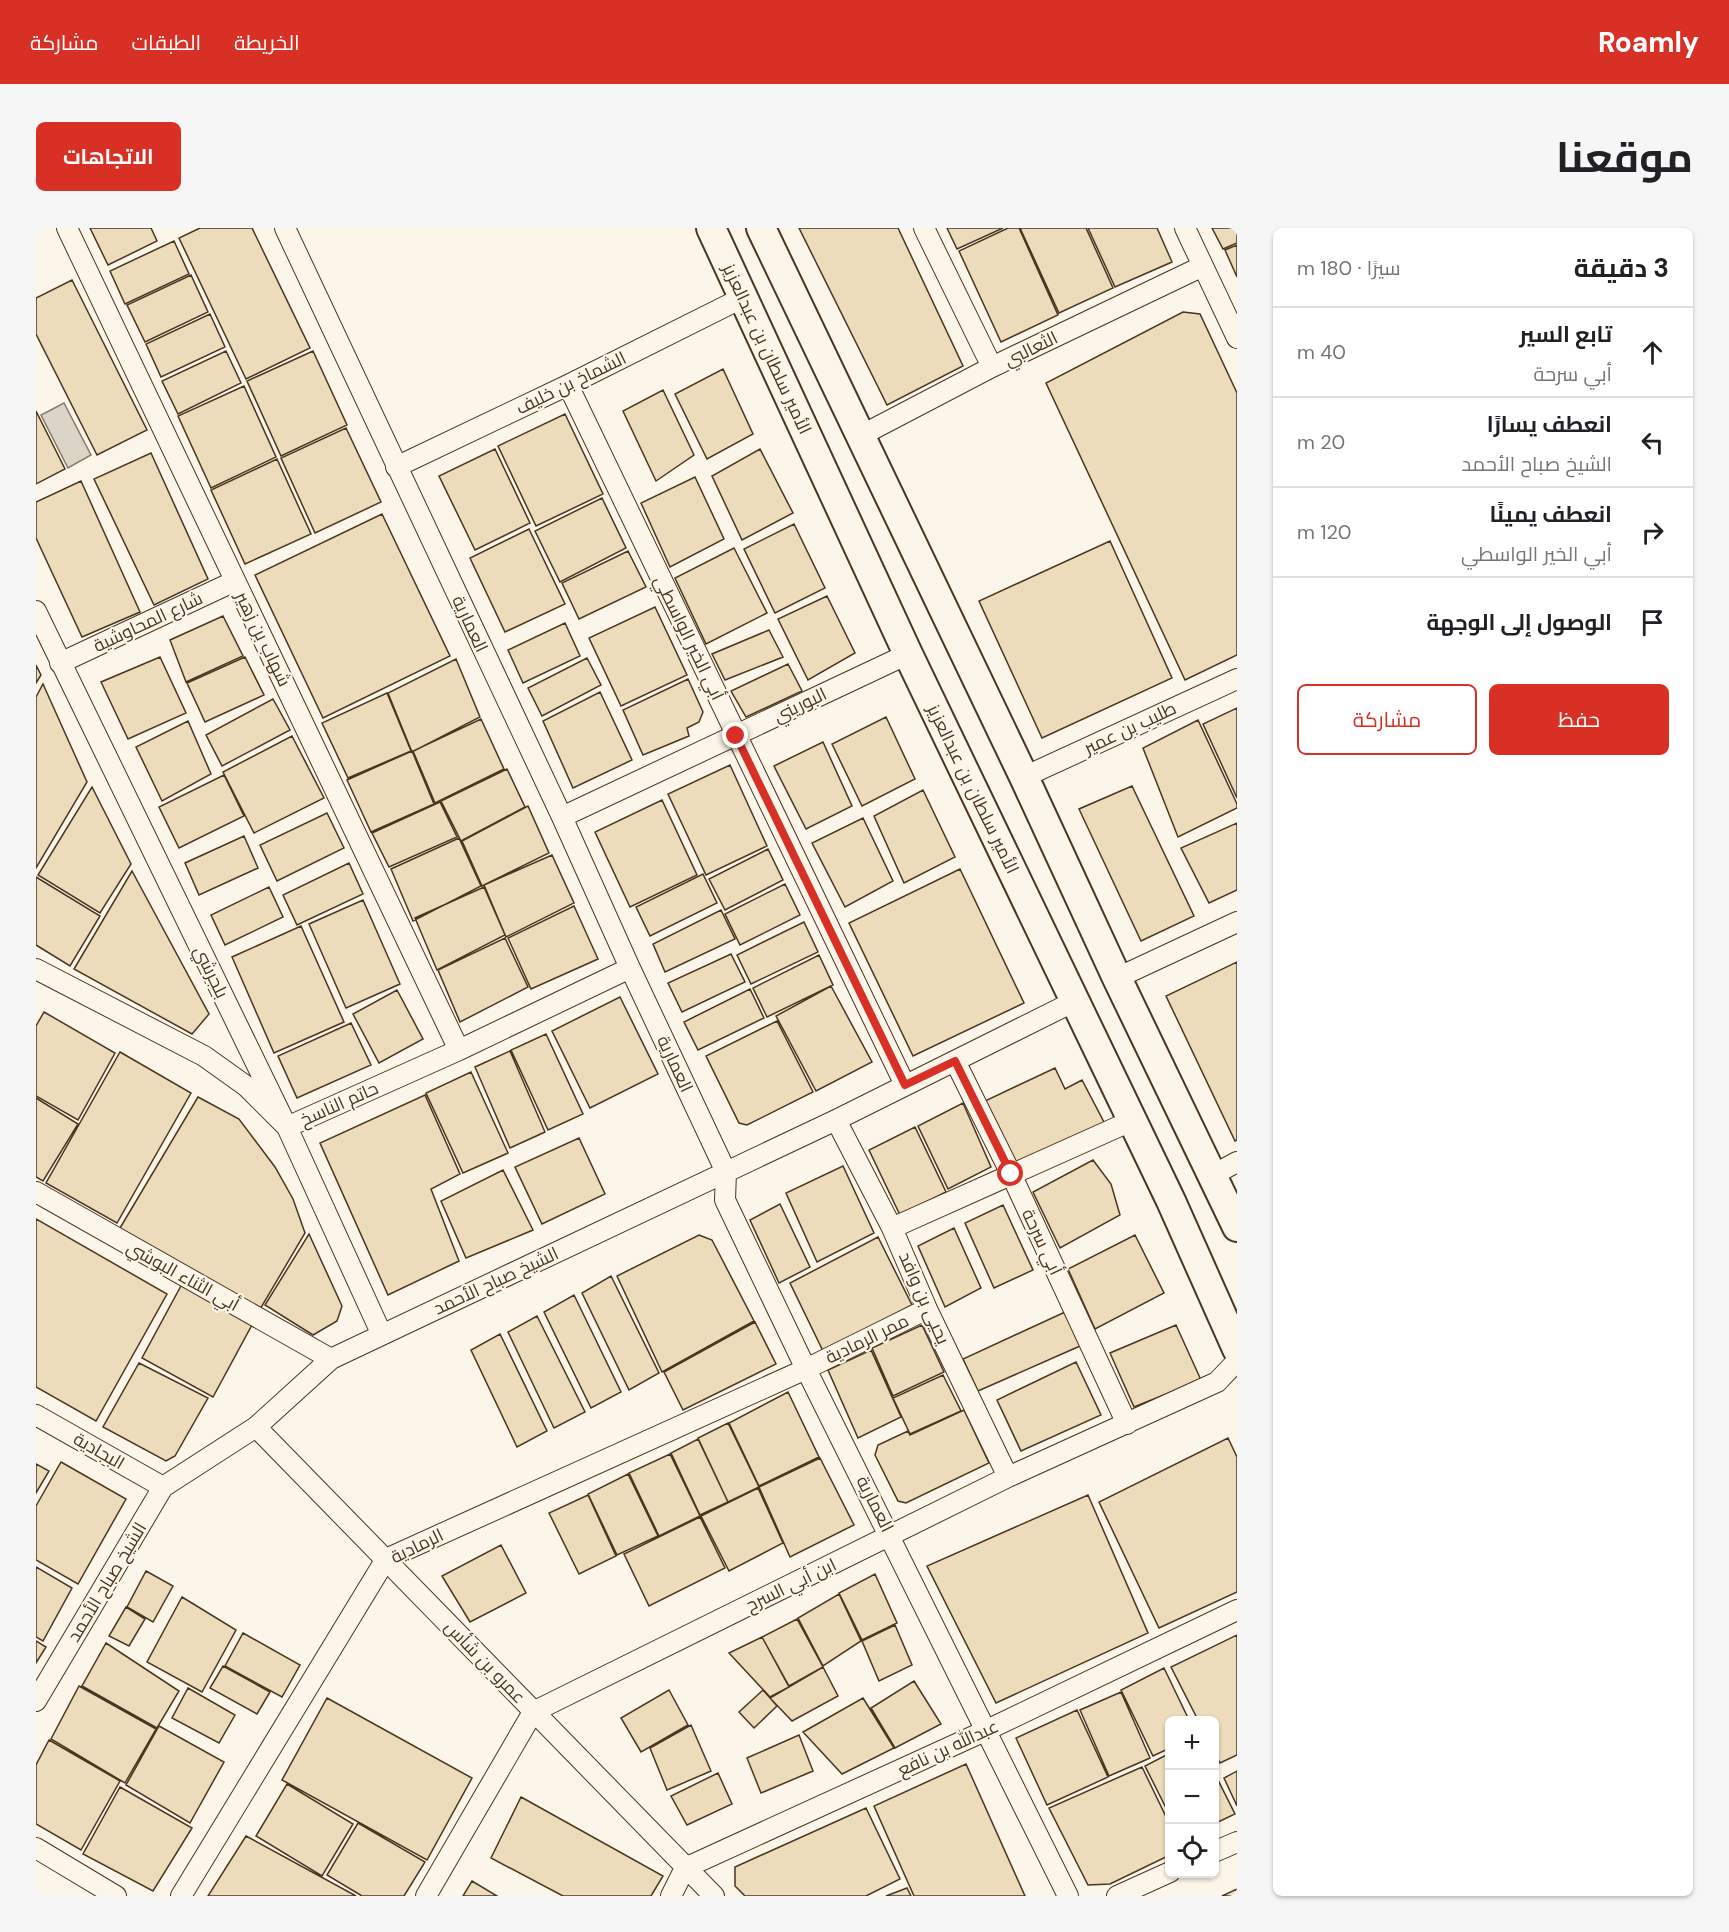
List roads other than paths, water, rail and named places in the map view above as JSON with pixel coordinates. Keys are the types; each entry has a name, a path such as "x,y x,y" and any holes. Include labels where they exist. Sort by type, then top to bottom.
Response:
{"street":[{"name":"شهاب بن زهير","path":"67,228 459,1050"},
{"name":"العمارية","path":"285,228 726,1172 725,1200 806,1369 1068,1896"},
{"name":"الأمير سلطان بن عبدالعزيز","path":"711,228 908,654 1170,1201 1237,1349"},
{"path":"761,228 1118,978 1225,1169 1237,1227"},
{"path":"924,228 992,368"},
{"path":"1185,228 1237,338"},
{"name":"الثعالبي","path":"860,436 992,368 1203,266"},
{"name":"الشماخ بن خليف","path":"396,467 568,386 744,297"},
{"name":"أبي الخير الواسطي","path":"568,386 905,1085"},
{"name":"شارع المحاوشية","path":"60,663 235,581"},
{"name":"بلجرشي","path":"36,611 287,1127 382,1335"},
{"name":"البوريني","path":"562,817 908,654"},
{"name":"طليب بن عمير","path":"1024,777 1237,679"},
{"path":"1118,978 1237,922"},
{"name":"حاتم الناسخ","path":"36,969 204,1056 246,1086 287,1127 459,1050 630,968"},
{"name":"الشيخ صباح الأحمد","path":"36,1701 163,1487 256,1427 331,1359 836,1120 1074,1001"},
{"name":"أبي سرحة","path":"955,1061 1011,1174 1127,1424"},
{"name":"يحيى بن وافد","path":"836,1120 892,1228 927,1309 1008,1477"},
{"path":"892,1228 1131,1121"},
{"name":"أبي الثناء البوشي","path":"36,1192 331,1359"},
{"name":"ممر الرمادية","path":"806,1369 927,1309"},
{"name":"ابن أبي السرح","path":"533,1712 1008,1477 1217,1382 1237,1360"},
{"name":"الرمادية","path":"181,1896 386,1558 806,1369"},
{"name":"البجادية","path":"36,1415 163,1487"},
{"name":"عمرو بن شأس","path":"256,1427 714,1896"},
{"name":"عبدالله بن نافع","path":"685,1868 987,1730 1237,1610"},
{"path":"426,1896 533,1712"},
{"path":"1219,1850 1237,1842"},
{"path":"36,1848 116,1896"},
{"path":"670,1896 685,1868"},
{"path":"1117,1896 1165,1874"}]}
